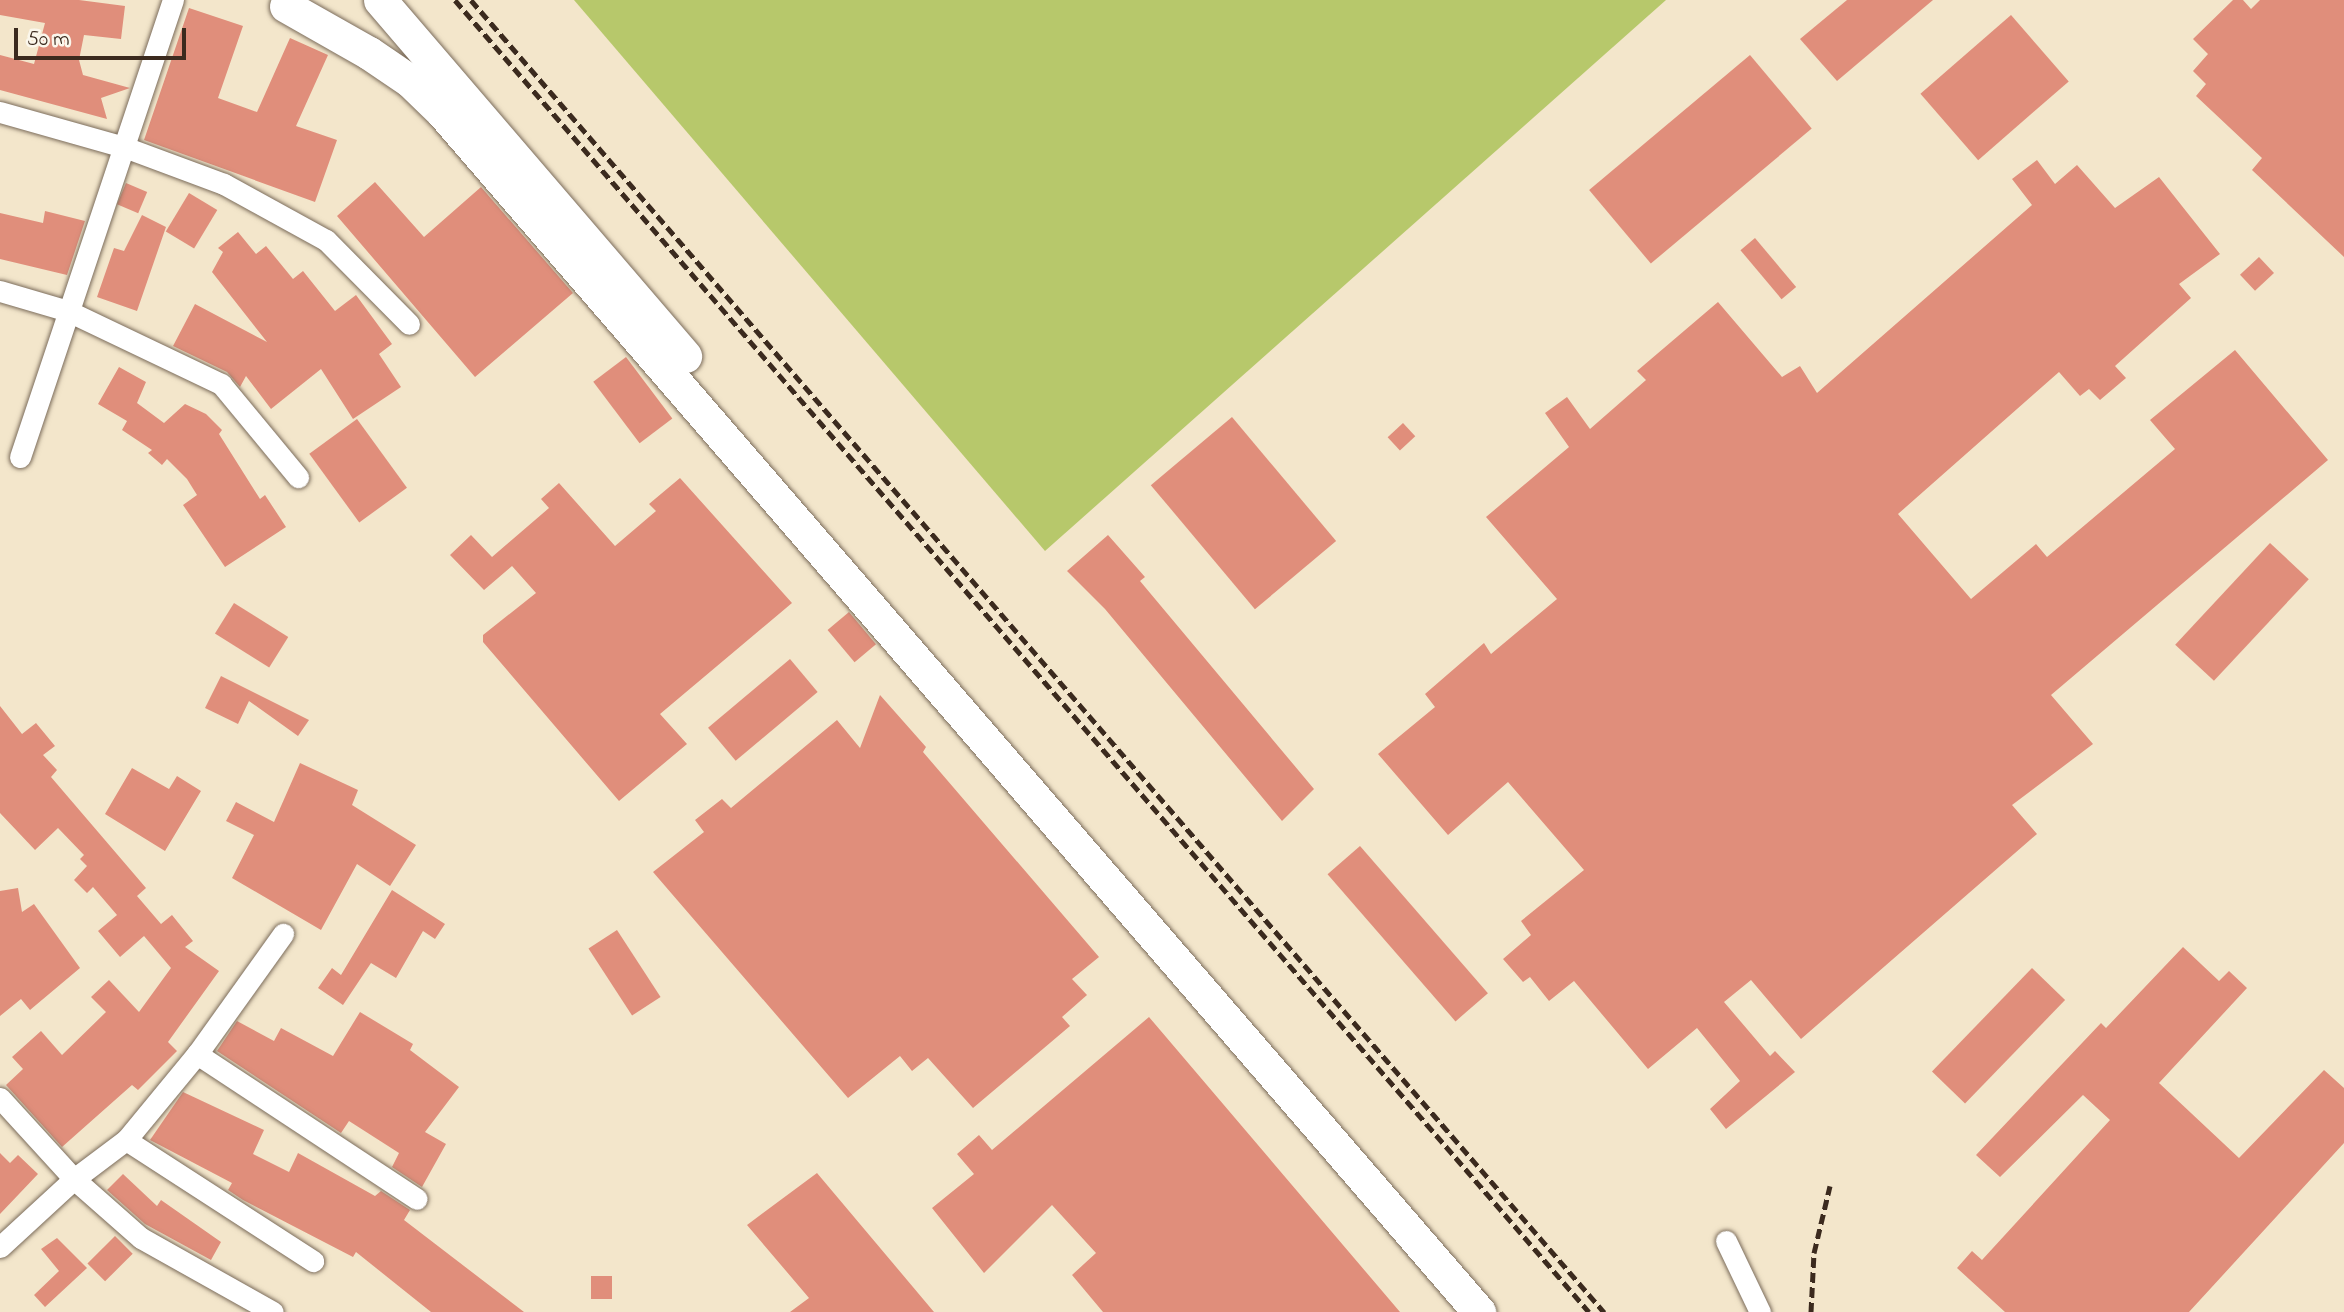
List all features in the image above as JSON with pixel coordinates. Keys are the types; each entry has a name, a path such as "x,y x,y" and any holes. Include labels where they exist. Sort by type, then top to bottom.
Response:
{"main road":[{"path":"380,0 722,416 1479,1312"},
{"path":"283,2 369,53 410,82 443,113 722,416 1504,1312"}],"street":[{"path":"20,457 68,311 127,148 173,0"},
{"path":"0,112 127,148 224,184 326,240 409,324"},
{"path":"0,290 68,311 221,384 298,477"},
{"path":"0,1247 74,1179 125,1140 197,1054 283,934"},
{"path":"197,1054 417,1199"},
{"path":"0,1098 74,1179 141,1238 273,1312"},
{"path":"125,1140 313,1261"},
{"path":"1726,1241 1760,1312"}],"green space":[{"path":"574,0 1666,0 1045,551"}],"building":[{"path":"0,0 79,0 125,6 121,39 84,35 79,60 83,75 130,88 101,98 107,119 0,90 0,55 34,64 45,23 0,15"},
{"path":"1847,0 1933,0 1837,81 1800,39"},
{"path":"2233,0 2243,0 2251,9 2260,0 2344,0 2344,257 2252,170 2262,158 2196,96 2206,84 2193,71 2208,54 2193,39"},
{"path":"189,8 243,26 218,98 257,112 290,38 328,55 296,126 337,140 315,202 144,140"},
{"path":"2011,15 2069,81 1978,160 1920,94"},
{"path":"1750,55 1812,129 1651,264 1589,190"},
{"path":"2037,160 2055,184 2077,165 2115,208 2159,177 2220,254 2179,284 2191,298 2115,366 2126,378 2100,400 2089,389 2080,396 2059,372 1898,514 1971,599 2036,544 2047,557 2175,449 2150,420 2235,350 2328,460 2051,695 2093,744 2012,805 2037,834 1801,1039 1751,980 1724,1002 1770,1056 1775,1051 1795,1072 1726,1129 1710,1109 1740,1081 1697,1028 1648,1069 1574,981 1549,1001 1530,977 1523,982 1503,959 1531,935 1521,921 1584,870 1508,782 1448,835 1378,754 1435,707 1425,694 1484,643 1491,654 1557,599 1486,517 1569,447 1545,413 1567,397 1590,429 1646,380 1637,371 1718,302 1782,377 1800,366 1817,393 2032,205 2012,179"},
{"path":"375,182 424,237 481,187 573,293 475,377 337,216"},
{"path":"126,183 147,192 138,213 117,204"},
{"path":"189,193 217,210 194,249 166,232"},
{"path":"45,211 85,221 67,275 0,259 0,213 43,223"},
{"path":"142,215 166,227 137,311 97,297 114,248 124,251"},
{"path":"238,232 256,254 266,246 293,279 303,271 335,311 356,295 392,344 379,354 401,387 353,419 321,369 271,409 246,376 240,387 227,372 173,346 195,304 267,342 212,272 223,252 218,248"},
{"path":"1755,238 1796,287 1782,299 1740,250"},
{"path":"2259,257 2274,273 2255,291 2240,275"},
{"path":"626,357 672,418 640,443 593,382"},
{"path":"119,367 146,382 137,403 164,423 185,404 206,414 222,430 219,434 260,499 265,495 286,527 225,567 183,505 197,495 187,479 167,459 162,465 148,453 152,450 122,430 127,421 98,404"},
{"path":"1232,417 1336,541 1255,609 1151,485"},
{"path":"357,419 407,488 359,522 309,454"},
{"path":"1403,423 1415,436 1400,450 1388,437"},
{"path":"680,478 792,603 660,714 687,744 619,801 483,642 483,635 536,593 512,566 484,590 450,555 471,535 492,557 549,508 541,499 559,483 615,546 656,511 649,504"},
{"path":"1108,535 1145,577 1140,581 1314,789 1282,821 1105,609 1067,571"},
{"path":"2270,543 2309,579 2214,681 2175,645"},
{"path":"234,603 288,637 269,667 215,634"},
{"path":"849,612 876,644 855,662 828,630"},
{"path":"790,659 818,692 736,761 708,728"},
{"path":"221,676 309,720 298,736 249,701 238,724 205,708"},
{"path":"880,695 926,747 923,752 1099,957 1072,979 1087,995 1062,1017 1070,1026 973,1108 928,1058 912,1071 900,1056 848,1098 653,872 704,832 695,820 722,799 731,808 837,720 860,748"},
{"path":"0,706 22,734 36,723 55,746 43,755 57,770 51,777 146,888 137,896 161,924 172,915 193,941 185,947 219,971 168,1042 177,1051 138,1090 132,1085 62,1147 6,1085 23,1069 12,1057 41,1031 62,1055 106,1012 91,997 109,980 139,1012 171,968 144,936 120,957 98,931 117,915 93,887 87,893 74,880 87,866 80,859 84,855 58,828 35,850 0,813"},
{"path":"300,763 358,790 352,805 416,845 390,886 357,864 321,930 232,878 254,835 226,821 236,802 274,822"},
{"path":"132,768 169,789 177,776 201,791 165,851 105,814"},
{"path":"1360,846 1488,993 1455,1021 1328,874"},
{"path":"18,888 22,912 34,904 80,968 30,1010 21,999 0,1016 0,891"},
{"path":"392,890 445,924 435,939 423,931 396,978 371,963 343,1005 318,988 332,968 341,975"},
{"path":"617,930 661,997 632,1016 588,949"},
{"path":"2183,947 2219,981 2229,971 2247,988 2159,1083 2239,1158 2324,1070 2344,1088 2344,1143 2189,1312 2005,1312 1957,1268 1972,1251 1982,1260 2110,1120 2083,1095 2000,1177 1976,1155 2101,1023 2106,1028"},
{"path":"2032,968 2065,1000 1965,1104 1932,1072"},
{"path":"360,1012 413,1044 410,1050 459,1087 425,1132 446,1144 422,1187 392,1167 399,1153 349,1121 341,1133 217,1051 237,1021 274,1041 281,1028 333,1056"},
{"path":"1149,1017 1400,1312 1103,1312 1072,1275 1096,1253 1052,1205 984,1273 932,1208 974,1174 957,1154 979,1135 992,1150"},
{"path":"183,1092 264,1130 253,1154 289,1172 298,1153 375,1196 381,1191 410,1210 404,1220 524,1312 431,1312 356,1252 353,1257 243,1200 228,1190 232,1183 150,1140"},
{"path":"0,1153 10,1163 18,1155 38,1174 0,1214"},
{"path":"817,1173 934,1312 790,1312 809,1298 747,1225"},
{"path":"123,1174 157,1206 161,1200 221,1242 211,1260 145,1224 107,1190"},
{"path":"115,1236 133,1254 105,1281 87,1264"},
{"path":"57,1238 87,1268 45,1307 34,1295 59,1271 41,1249"},
{"path":"591,1276 612,1276 612,1299 591,1299"}],"railway":[{"path":"455,0 1589,1312"},
{"path":"471,0 1604,1312"},
{"path":"1811,1312 1814,1253 1830,1186"}]}
